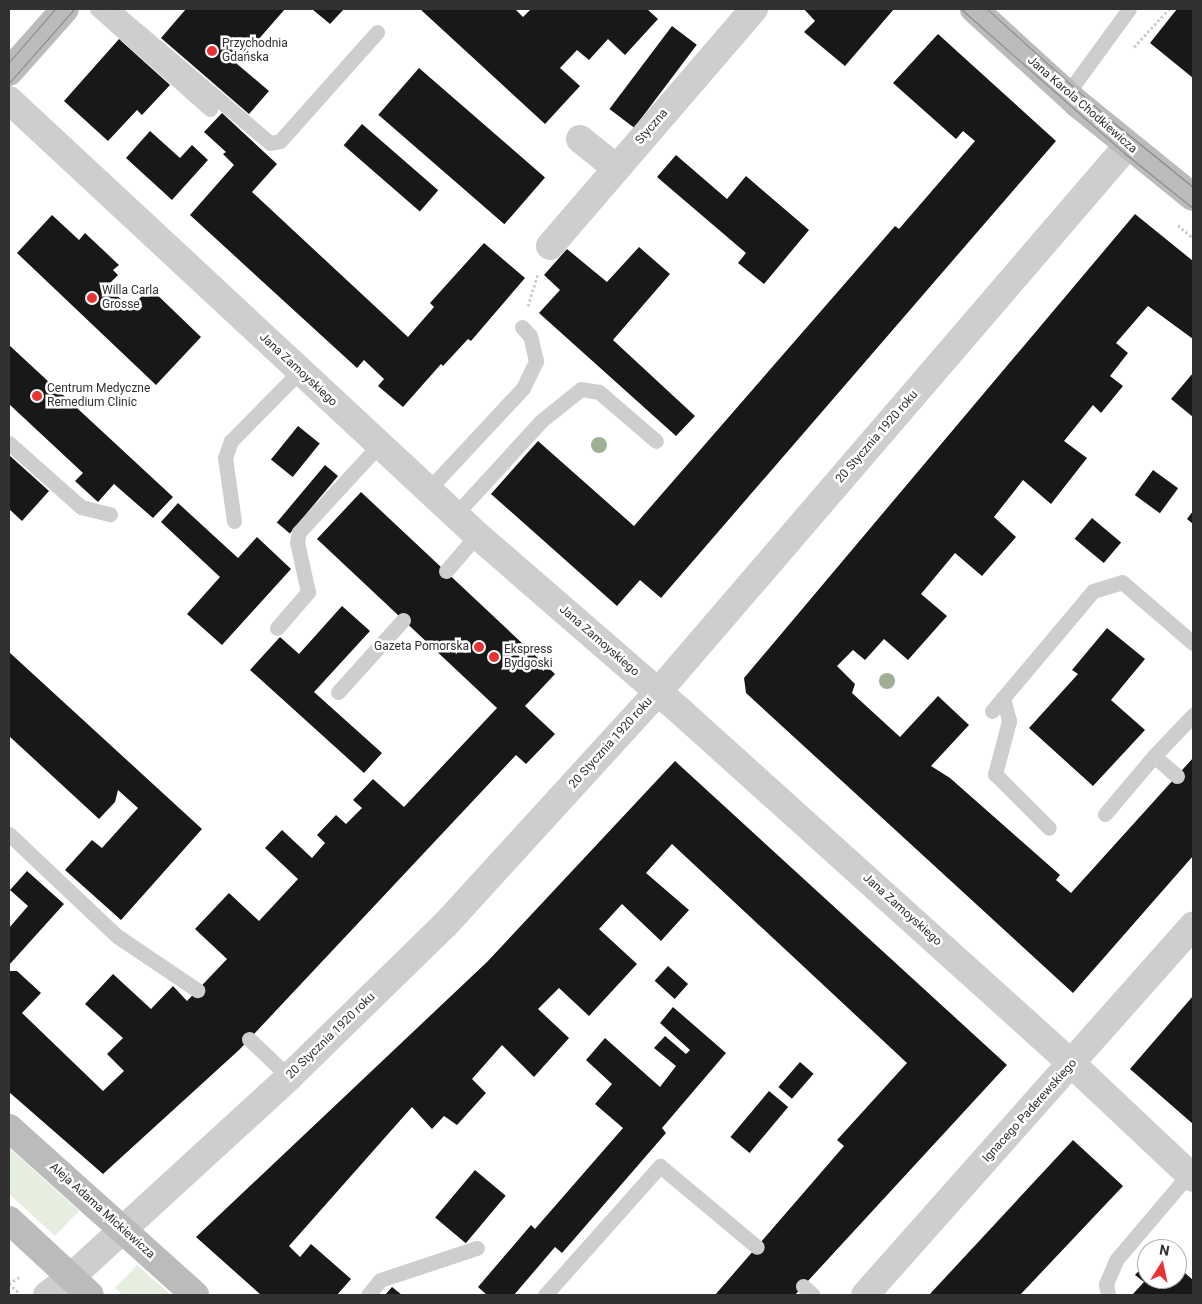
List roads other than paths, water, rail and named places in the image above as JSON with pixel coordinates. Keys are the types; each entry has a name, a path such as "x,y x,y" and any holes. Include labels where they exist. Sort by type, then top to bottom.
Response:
{"street":[{"path":"9,72 65,9"},
{"name":"Styczna","path":"550,246 754,9"},
{"name":"Jana Karola Chodkiewicza","path":"974,9 1067,94 1193,198"},
{"name":"Jana Zamoyskiego","path":"9,100 455,515 658,692 1072,1064 1191,1176"},
{"path":"580,138 616,168"},
{"name":"20 Stycznia 1920 roku","path":"47,1295 80,1286 123,1230 290,1076 445,925 658,692 1128,145"},
{"name":"Ignacego Paderewskiego","path":"864,1295 1072,1064 1193,926"},
{"name":"Aleja Adama Mickiewicza","path":"9,1128 196,1295"},
{"path":"9,1220 80,1286"}],"lane":[{"path":"96,9 210,110"},
{"path":"112,9 270,143 280,141 377,32"},
{"path":"1067,94 1129,9"},
{"path":"428,490 523,388 536,361 530,336 522,327"},
{"path":"234,521 225,458 231,441 300,372"},
{"path":"455,515 541,421 581,389 599,392 656,441"},
{"path":"9,443 81,507 110,514"},
{"path":"277,628 308,592 298,542 299,532 379,445"},
{"path":"446,571 477,535"},
{"path":"992,711 1093,591 1122,582 1193,643"},
{"path":"338,692 403,620"},
{"path":"1002,698 1009,721 995,774 1049,828"},
{"path":"1105,814 1154,756 1193,715"},
{"path":"1154,756 1177,776"},
{"path":"9,834 117,936 197,990"},
{"path":"249,1039 290,1076"},
{"path":"545,1295 660,1166 756,1247"},
{"path":"1108,1295 1106,1284 1116,1260 1191,1176"},
{"path":"368,1295 380,1280 477,1248"}],"tram line":[{"path":"9,62 55,9"},
{"path":"9,83 74,9"},
{"path":"961,9 1123,152 1193,208"},
{"path":"987,9 1108,118 1193,187"}],"place":[{"name":"Przychodnia Gdańska","path":"212,51"},
{"name":"Willa Carla Grosse","path":"92,298"},
{"name":"Centrum Medyczne Remedium Clinic","path":"37,396"},
{"name":"Gazeta Pomorska","path":"479,647"},
{"name":"Ekspress Bydgoski","path":"494,657"}]}
